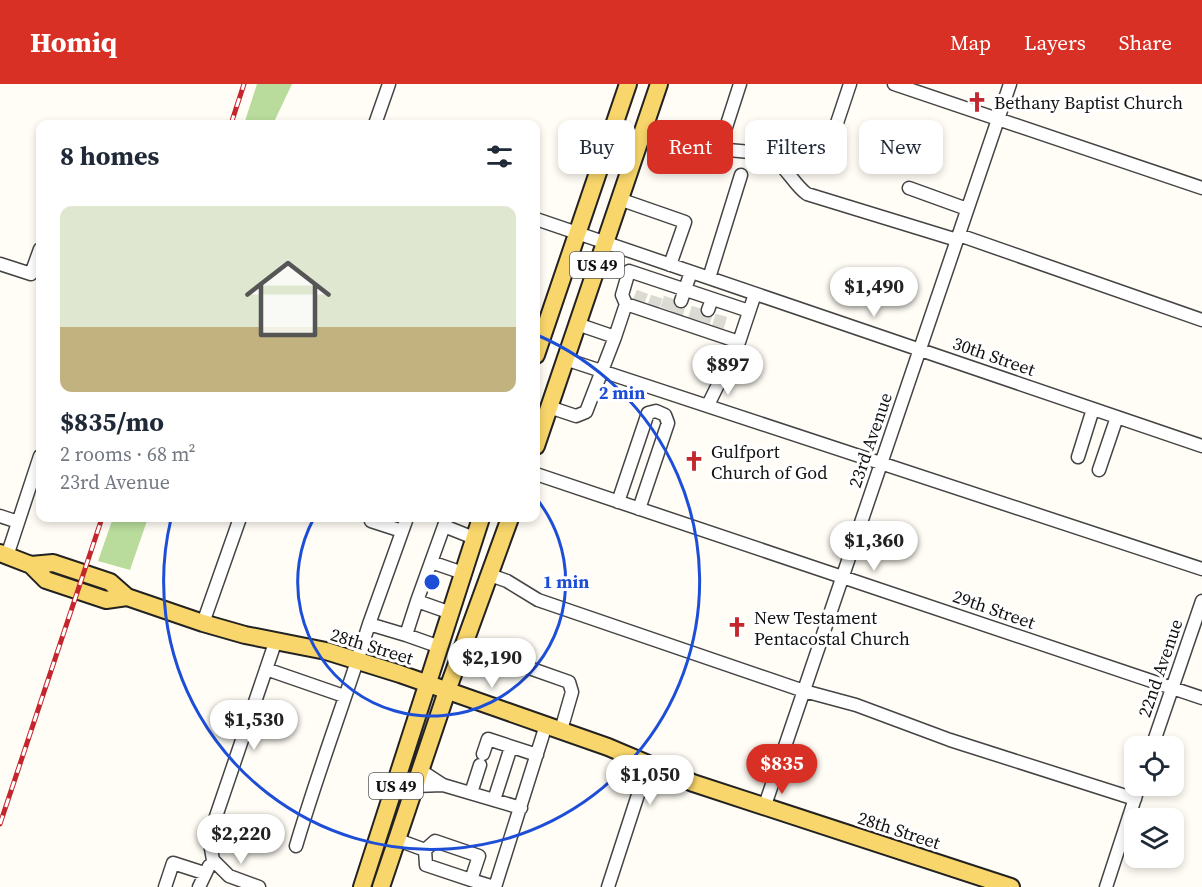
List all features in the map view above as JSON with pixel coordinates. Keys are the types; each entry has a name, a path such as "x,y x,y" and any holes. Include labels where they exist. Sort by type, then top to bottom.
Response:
{"main road":[{"name":"US 49","path":"540,343 628,84"},
{"name":"US 49","path":"540,435 604,242 660,84"},
{"name":"US 49","path":"362,887 480,522"},
{"name":"US 49","path":"381,887 447,691 509,522"},
{"name":"28th Street","path":"3,555 32,565 53,563 110,582 127,597 203,623 359,661 553,728 764,808 1011,887"}],"street":[{"path":"376,120 389,84"},
{"path":"728,120 740,84"},
{"path":"838,120 850,84"},
{"path":"894,84 921,88 998,119 1202,189"},
{"name":"23rd Avenue","path":"764,808 1010,84"},
{"path":"733,150 749,151 773,159 807,194 958,237 1202,320"},
{"path":"709,278 741,175"},
{"path":"909,188 968,209"},
{"path":"619,199 685,222 670,265"},
{"name":"30th Street","path":"540,220 1202,446"},
{"path":"0,264 31,274 36,260"},
{"path":"739,342 717,331 701,313 668,302 628,271 622,295 634,305 668,302 701,313 724,308 749,311"},
{"path":"668,302 691,272"},
{"path":"708,405 739,342 755,294"},
{"path":"549,407 582,415 586,412 615,337 634,305"},
{"path":"577,324 615,337"},
{"path":"566,359 1202,569"},
{"path":"1078,457 1094,409"},
{"path":"618,502 648,413 656,411 666,415 668,423 639,509"},
{"path":"1099,470 1117,417"},
{"path":"3,555 18,522 36,468"},
{"name":"29th Street","path":"540,475 1202,698"},
{"path":"0,516 18,522"},
{"path":"203,623 239,522"},
{"path":"374,522 402,531"},
{"path":"296,846 344,696 359,661 369,624 405,522"},
{"path":"406,634 445,522 474,538"},
{"path":"431,562 463,573"},
{"path":"490,575 507,581 538,600 804,691 856,705 950,740 1135,799"},
{"path":"417,601 451,613"},
{"name":"22nd Avenue","path":"1156,736 1202,601"},
{"path":"369,624 440,646"},
{"path":"259,887 229,876 213,860 209,837 276,640"},
{"path":"425,850 428,866 494,887 537,755 572,692 569,682 464,645"},
{"path":"266,669 344,696"},
{"path":"471,793 488,739 537,755"},
{"path":"494,800 511,747"},
{"path":"608,887 648,764"},
{"path":"418,778 520,808"},
{"path":"1106,887 1136,796"},
{"path":"398,840 425,850"},
{"path":"425,850 435,841 479,856 469,879"},
{"path":"199,887 204,873 213,860"},
{"path":"165,887 173,862 204,873"}],"green space":[{"path":"257,84 292,84 275,120 245,120"},
{"path":"112,522 147,522 130,570 98,561"}],"tunnel":[{"path":"638,303 644,288"},
{"path":"653,308 658,293"},
{"path":"666,309 670,297"},
{"path":"677,314 681,301"},
{"path":"694,319 698,306"},
{"path":"704,322 708,310"},
{"path":"718,327 722,313"}],"railway":[{"path":"232,120 244,84"},
{"path":"0,824 101,522"}],"place":[{"name":"Bethany Baptist Church","path":"977,102"},
{"name":"Gulfport Church of God","path":"694,461"},
{"name":"New Testament Pentacostal Church","path":"737,627"}]}
